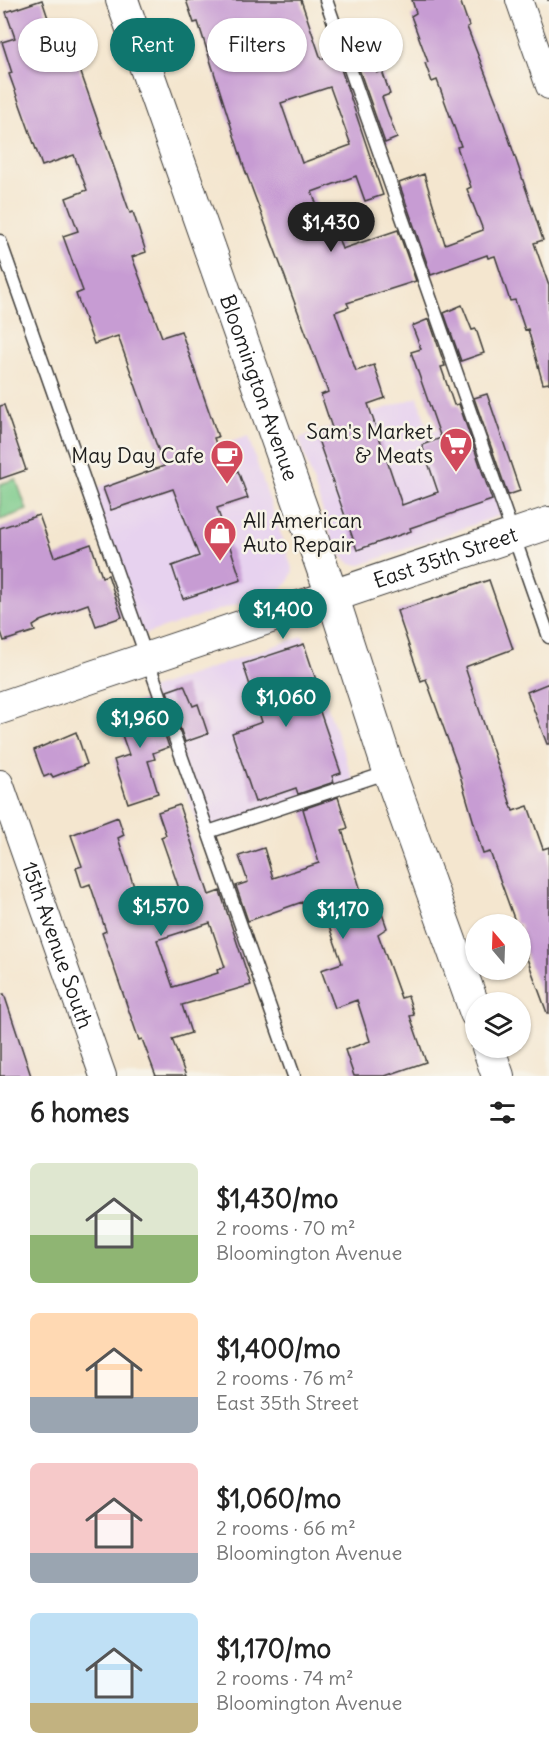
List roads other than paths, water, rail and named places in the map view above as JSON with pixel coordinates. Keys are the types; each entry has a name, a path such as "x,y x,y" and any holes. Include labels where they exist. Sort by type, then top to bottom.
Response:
{"street":[{"name":"Bloomington Avenue","path":"122,0 333,598 389,771 468,992"},
{"path":"519,0 549,86"},
{"name":"East 35th Street","path":"0,708 333,598 549,523"},
{"name":"15th Avenue South","path":"0,783 103,1076"},
{"path":"492,1058 498,1076"}],"lane":[{"path":"326,0 549,637"},
{"path":"0,241 294,1076"},
{"path":"208,832 389,771"}],"place":[{"name":"Sam's Market & Meats","path":"456,473"},
{"name":"May Day Cafe","path":"227,485"},
{"name":"All American Auto Repair","path":"220,562"}]}
